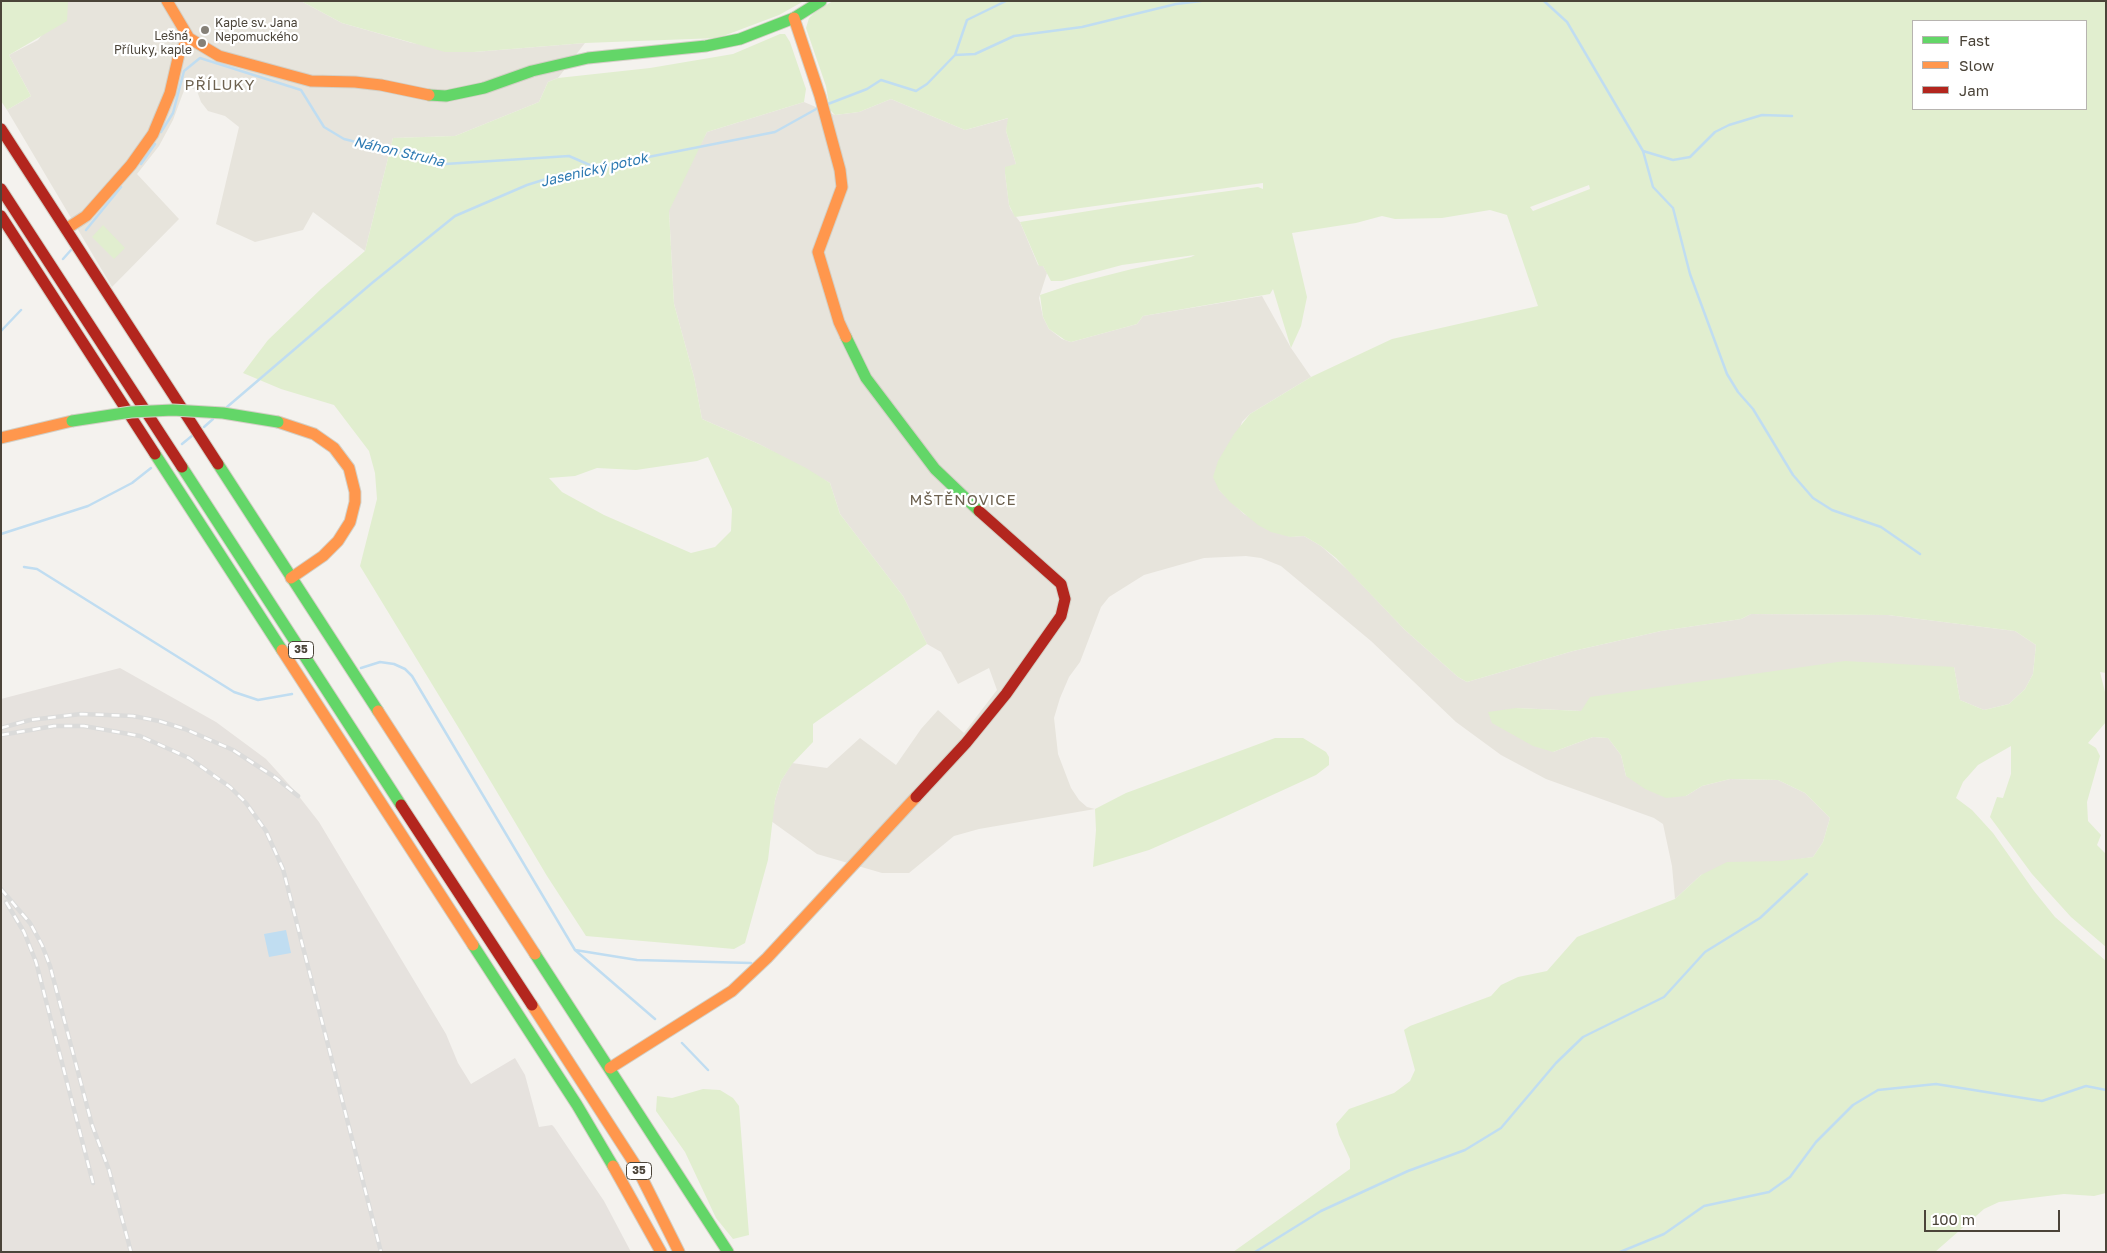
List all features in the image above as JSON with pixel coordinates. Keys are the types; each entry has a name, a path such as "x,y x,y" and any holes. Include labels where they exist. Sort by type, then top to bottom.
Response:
{"main road":[{"path":"167,1 189,38 219,56 311,81 355,82 381,85 432,96 446,96 484,88 532,71 580,60 714,44 740,38 794,18 821,1"},
{"path":"610,1068 732,991 767,958 966,743 1001,701 1061,616 1066,599 1061,584 959,493 935,469 866,378 839,322 818,252 842,187 840,170 820,96 794,18"},
{"path":"66,229 86,216 131,165 153,134 170,93 179,54 189,38"},
{"path":"1,129 215,456 291,578 728,1252"},
{"name":"35","path":"1,189 618,1137 652,1195 679,1252"},
{"name":"35","path":"1,216 566,1089 629,1194 661,1252"},
{"path":"1,438 72,421 131,412 173,410 223,413 278,422 314,434 334,448 348,468 355,492 355,502 350,522 338,540 323,556 291,578"}],"shaded area":[{"path":"68,1 301,1 342,23 412,43 474,52 585,43 558,78 548,82 539,102 455,136 393,138 365,251 313,212 303,230 255,242 216,224 239,127 225,116 208,111 201,102 197,91 186,85 173,120 159,146 137,174 179,219 112,287 7,110 31,96 9,55 38,40"},
{"path":"891,99 965,130 1009,118 1006,131 1016,164 1005,173 1009,205 1020,222 1038,265 1043,266 1047,273 1039,298 1043,317 1049,329 1062,339 1071,342 1137,324 1143,316 1262,296 1291,348 1311,377 1250,414 1242,422 1219,490 1244,514 1290,537 1304,536 1321,546 1349,571 1405,630 1458,677 1467,682 1573,651 1661,631 1741,619 1751,614 1888,615 2015,631 2036,645 2033,674 2025,689 2009,704 1984,710 1960,700 1954,667 1581,711 1516,708 1553,752 1593,737 1608,738 1621,755 1626,776 1686,796 1702,786 1730,779 1778,780 1805,793 1830,818 1823,842 1813,857 1701,875 1675,899 1672,866 1663,824 1654,818 1546,779 1501,755 1456,722 1371,641 1281,566 1261,558 1246,556 1204,558 1144,575 1109,597 1101,607 1080,662 1069,677 1054,718 1058,754 1071,788 1079,800 1087,807 1095,809 979,829 954,836 909,873 882,873 817,854 771,821 781,781 792,763 827,768 860,738 896,765 921,729 938,710 964,733 997,690 989,668 958,684 941,652 927,644 903,596 840,514 830,483 759,444 702,419 694,377 674,304 668,206 707,132 804,102 835,115 859,112"},
{"path":"120,668 216,722 266,759 294,790 319,822 446,1034 458,1063 471,1084 515,1058 525,1075 539,1127 552,1125 554,1127 604,1201 631,1252 1,1252 1,699"}],"green space":[{"path":"1,1 68,2 67,21 9,55 31,96 7,110 1,101"},
{"path":"301,1 804,1 779,15 718,38 585,43 474,52 445,52 342,23"},
{"path":"833,1 2106,1 2106,673 2100,672 2106,696 2106,722 2088,743 2096,748 2100,756 2087,802 2088,821 2101,835 2097,845 2106,854 2106,947 2071,917 2032,874 1990,817 1997,797 2003,798 2011,774 2011,746 1978,765 1963,782 1956,798 1972,810 1993,833 2055,917 2106,961 2106,1193 2094,1196 2064,1194 1999,1202 1984,1209 1935,1252 1233,1252 1350,1169 1350,1159 1336,1124 1349,1109 1394,1093 1410,1081 1415,1070 1404,1030 1410,1026 1491,996 1501,985 1518,977 1547,971 1577,937 1675,899 1701,875 1727,862 1781,861 1813,857 1823,842 1830,818 1805,793 1778,780 1730,779 1702,786 1686,796 1666,798 1645,789 1626,776 1621,755 1608,738 1593,737 1553,752 1533,746 1492,723 1488,712 1516,708 1581,711 1590,697 1845,661 1954,667 1960,700 1984,710 2009,704 2025,689 2033,674 2036,645 2015,631 1888,615 1751,614 1741,619 1661,631 1573,651 1467,682 1458,677 1405,630 1336,558 1304,536 1290,537 1271,532 1258,525 1230,502 1219,490 1213,477 1218,461 1234,434 1250,414 1311,377 1392,339 1538,306 1507,215 1490,210 1442,218 1395,219 1382,216 1356,223 1292,233 1307,297 1301,326 1291,348 1273,289 1270,294 1143,316 1137,324 1071,342 1049,329 1043,317 1040,295 1073,284 1195,255 1122,265 1062,281 1051,281 1043,266 1039,266 1020,222 1258,187 1263,189 1263,183 1015,217 1009,205 1005,173 1005,167 1016,164 1006,131 1008,118 965,130 891,99 859,112 835,115 830,110 826,86 806,28 809,18","holes":["1589,185 1590,189 1533,211 1530,207"]},
{"path":"780,34 785,34 790,42 806,89 804,102 707,132 669,211 674,304 694,377 702,419 759,444 806,468 830,483 840,514 903,596 927,644 813,724 813,742 792,764 781,781 775,800 768,860 745,943 734,949 586,936 547,876 360,566 377,499 375,473 369,451 334,405 281,389 243,373 268,340 321,289 365,251 393,138 455,136 539,102 548,82 558,78 650,68 733,54","holes":["708,457 732,509 731,531 715,547 691,553 604,515 562,492 549,478 575,476 597,468 636,470 697,461"]},
{"path":"103,225 125,248 114,259 92,237"},
{"path":"1275,738 1303,738 1326,752 1329,757 1329,765 1316,775 1149,850 1093,867 1096,830 1095,809 1126,793"},
{"path":"703,1089 720,1090 733,1098 739,1106 749,1235 733,1239 716,1218 685,1152 656,1111 657,1096 672,1098"}],"water":[{"path":"286,930 291,953 269,957 264,934"}],"waterway":[{"name":"Jasenický potok","path":"828,104 867,89 881,80 916,91 927,84 955,55 967,20 1006,1"},
{"path":"955,55 975,54 1014,36 1082,27 1176,4 1201,1"},
{"path":"1544,1 1567,22 1643,151 1653,187 1673,208 1690,274 1727,374 1738,392 1753,409 1793,475 1813,498 1832,510 1881,527 1920,554"},
{"name":"Náhon Struha","path":"161,132 173,113 184,71 200,58 301,90 324,127 344,139 445,164 569,156 592,166"},
{"name":"Jasenický potok","path":"227,407 372,283 455,216 527,185 562,174 775,132 818,108"},
{"path":"1643,151 1673,160 1690,157 1715,132 1729,125 1762,115 1792,116"},
{"name":"Náhon Struha","path":"141,164 155,144"},
{"name":"Náhon Struha","path":"86,230 121,187"},
{"path":"63,259 71,250"},
{"name":"Náhon Struha","path":"1,331 21,310"},
{"name":"Jasenický potok","path":"204,427 213,419"},
{"name":"Jasenický potok","path":"182,444 193,435"},
{"name":"Jasenický potok","path":"1,534 88,506 132,483 151,468"},
{"path":"24,567 37,569 234,692 258,700 292,694"},
{"path":"361,668 380,662 394,664 405,669 412,676 575,950 655,1019"},
{"path":"1255,1252 1321,1211 1408,1171 1465,1150 1501,1128 1556,1063 1583,1037 1664,997 1705,952 1760,918 1807,874"},
{"path":"575,950 637,960 751,963"},
{"path":"682,1043 708,1070"},
{"path":"1620,1252 1664,1234 1704,1206 1769,1192 1790,1177 1816,1142 1853,1105 1878,1090 1936,1084 2042,1101 2086,1086 2106,1090"}],"railway":[{"path":"1,728 30,720 81,714 133,716 159,721 185,729 233,750 276,778 298,796"},
{"path":"1,735 54,726 84,726 140,736 189,758 230,787 246,803 266,831 283,869 381,1252"},
{"path":"1,889 30,923 42,945 50,966 92,1125 109,1170 131,1252"},
{"path":"6,902 24,932 36,962 93,1183"}],"traffic: fast":[{"path":"429,95 446,96 484,88 532,71 588,58 706,46 740,39 794,18 821,1"},
{"path":"846,337 866,378 935,469 979,511"},
{"path":"72,421 131,412 173,410 223,413 278,422"},
{"path":"155,454 282,650"},
{"path":"218,464 378,711"},
{"path":"182,467 401,805"},
{"path":"473,945 577,1105 613,1166"},
{"path":"535,954 728,1252"}],"traffic: slow":[{"path":"167,1 189,38 219,56 311,81 355,82 381,85 429,95"},
{"path":"794,18 820,96 840,170 842,187 818,252 839,322 846,337"},
{"path":"66,229 86,216 131,165 153,134 170,93 179,54 189,38"},
{"path":"1,438 72,421"},
{"path":"278,422 314,434 334,448 349,468 355,492 355,502 350,522 338,541 323,556 291,578"},
{"path":"282,650 473,945"},
{"path":"378,711 535,954"},
{"path":"610,1068 732,991 767,958 916,797"},
{"path":"532,1005 636,1166 679,1252"},
{"path":"613,1166 661,1252"}],"traffic: jam":[{"path":"1,129 218,464"},
{"path":"1,189 182,467"},
{"path":"1,216 155,454"},
{"path":"916,797 966,743 1006,694 1061,616 1065,599 1061,584 979,511"},
{"path":"401,805 532,1005"}],"place":[{"name":"Kaple sv. Jana Nepomuckého","path":"205,30"},
{"name":"Lešná, Příluky, kaple","path":"202,43"}],"district":[{"name":"PŘÍLUKY","path":"220,85"},
{"name":"MŠTĚNOVICE","path":"963,500"}]}
